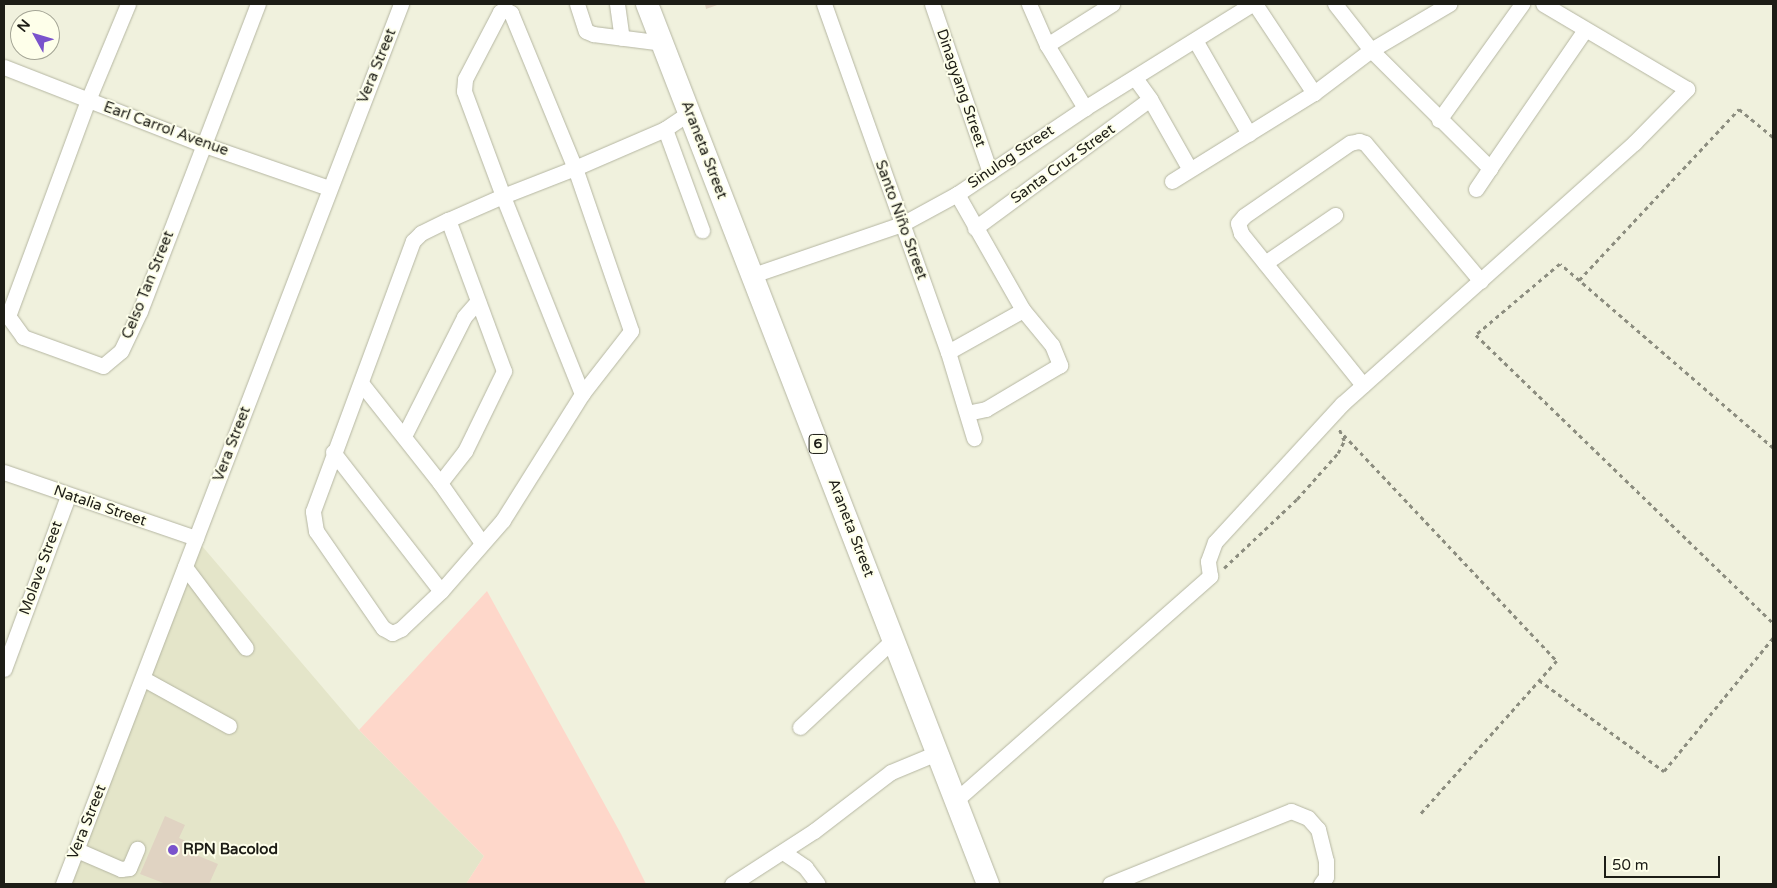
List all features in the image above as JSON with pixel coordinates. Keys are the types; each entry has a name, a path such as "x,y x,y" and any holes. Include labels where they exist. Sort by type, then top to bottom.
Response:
{"highway":[{"name":"Araneta Street","path":"647,4 939,752 988,884"}],"street":[{"name":"Celso Tan Street","path":"128,4 88,100 12,299 8,316 23,337 103,366 114,360 140,311 202,144 258,4"},
{"name":"Vera Street","path":"63,884 144,679 329,188 401,4"},
{"path":"576,4 586,30 622,38 663,43"},
{"path":"617,4 622,38"},
{"name":"Santo Niño Street","path":"824,4 948,352 974,438"},
{"name":"Dinagyang Street","path":"932,4 990,172"},
{"path":"1029,4 1047,45 1085,108"},
{"path":"1047,45 1112,4"},
{"path":"1336,4 1371,50 1439,120 1490,168"},
{"path":"1172,181 1189,168 1249,134 1314,93 1429,9 1449,4"},
{"path":"1439,120 1522,4"},
{"path":"956,800 1210,576 1208,561 1215,542 1362,385 1634,144 1687,89 1543,4"},
{"path":"1246,6 1314,93"},
{"name":"Sinulog Street","path":"753,275 902,224 958,194 1085,108 1246,6"},
{"path":"582,394 503,196 463,85 500,12 506,10 511,13 575,168 631,326 628,336 582,394 522,494 482,544 441,591 401,628 392,633 382,628 312,522 313,512 334,452 413,241 421,233 448,220 503,196 575,168 665,129 690,112"},
{"path":"1476,189 1585,30"},
{"path":"1195,40 1249,134"},
{"name":"Earl Carrol Avenue","path":"4,67 202,144 329,188"},
{"path":"1135,78 1150,99 1189,168"},
{"name":"Santa Cruz Street","path":"975,228 1150,99"},
{"path":"665,129 702,230"},
{"path":"1362,385 1265,263 1238,223 1350,143 1359,141 1365,143 1481,281"},
{"path":"958,194 975,228 1023,310 1052,345 1060,365 986,409 967,413"},
{"path":"1265,263 1335,214"},
{"path":"440,483 465,451 504,371 448,220"},
{"path":"404,436 460,324 478,301"},
{"path":"948,352 1023,310"},
{"path":"360,383 440,483 482,544"},
{"path":"334,452 441,591"},
{"name":"Natalia Street","path":"4,472 68,496 196,538"},
{"name":"Molave Street","path":"4,669 68,496"},
{"path":"185,567 246,648"},
{"path":"800,727 894,639"},
{"path":"144,679 229,726"},
{"path":"732,884 783,852 891,772 939,752"},
{"path":"1110,884 1291,811 1308,818 1318,830 1326,861 1326,878 1321,884"},
{"path":"76,850 121,869 129,868 138,849"},
{"path":"783,852 805,867 818,884"}],"path":[{"path":"1579,280 1739,109 1773,137"},
{"path":"1773,448 1560,264 1476,335 1773,623"},
{"path":"1330,418 1557,661 1420,815"},
{"path":"1210,576 1231,562 1302,494 1338,453 1344,435"},
{"path":"1540,680 1664,771 1773,638"}],"shaded area":[{"path":"202,546 359,730 484,856 466,884 69,884"},
{"path":"487,591 621,834 646,884 466,884 484,856 359,730"}],"building":[{"path":"705,4 720,4 706,9"},
{"name":"RPN Bacolod","path":"165,816 185,825 179,838 197,846 194,854 218,864 209,884 166,884 140,874"}],"place":[{"name":"RPN Bacolod","path":"173,850"}]}
